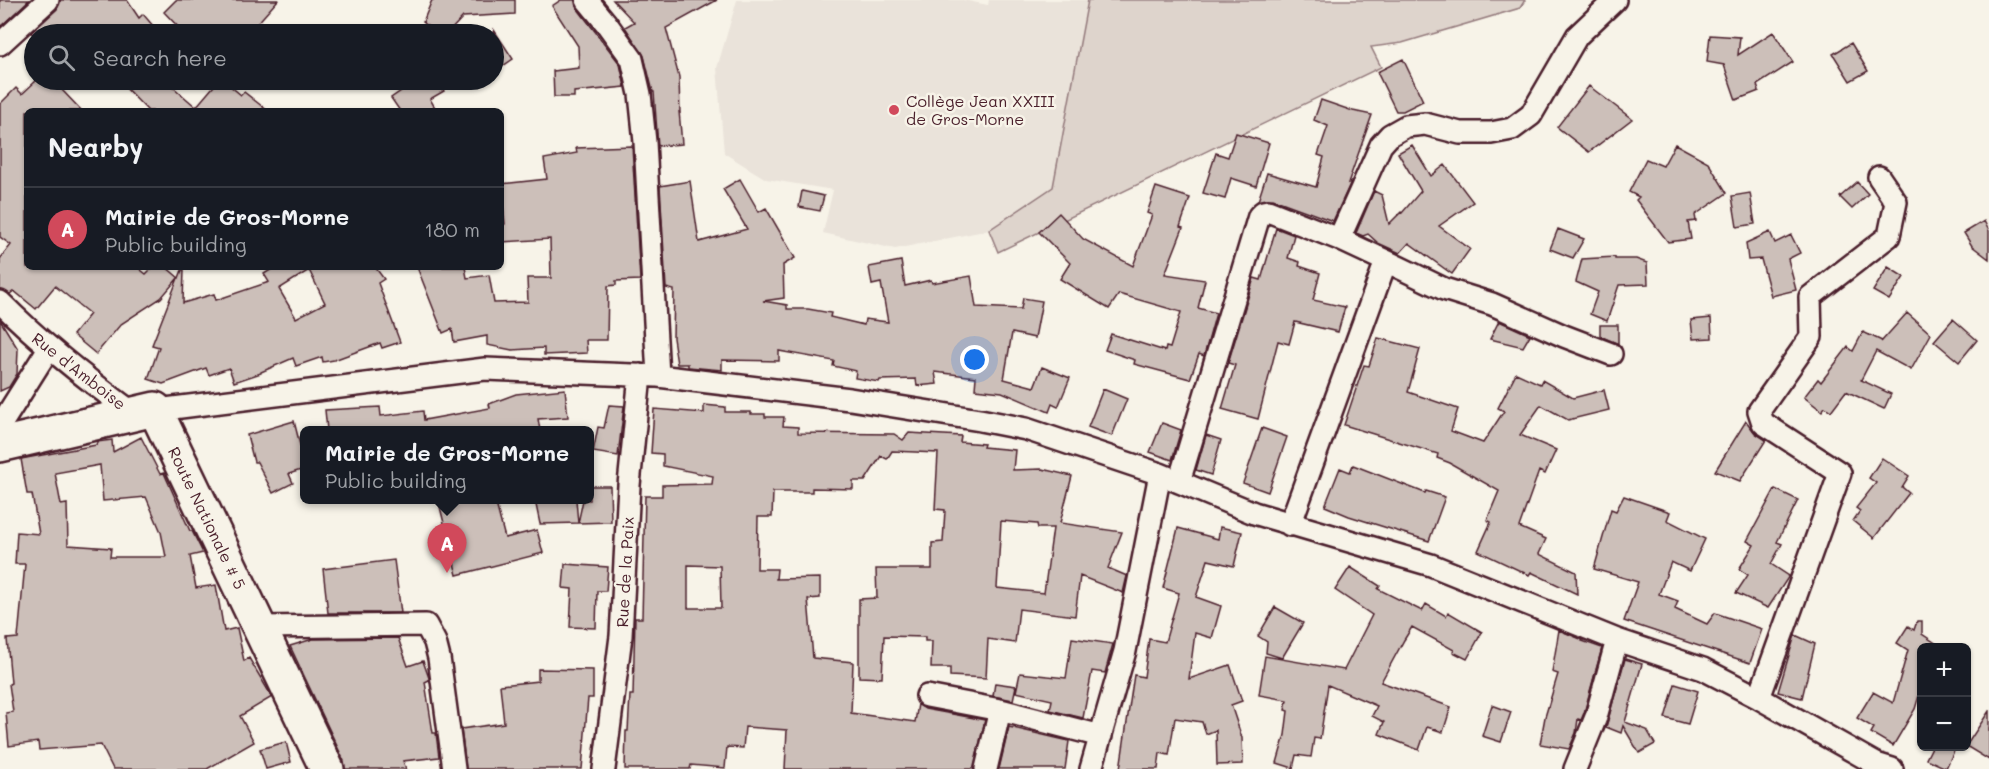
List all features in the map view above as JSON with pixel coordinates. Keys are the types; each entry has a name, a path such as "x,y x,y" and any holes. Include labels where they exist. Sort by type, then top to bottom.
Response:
{"main road":[{"name":"Route Nationale # 5","path":"0,445 155,409 327,769"}],"street":[{"path":"0,44 48,0"},
{"name":"Rue de la Paix","path":"587,0 632,59 640,94 645,142 649,375 629,485 621,636 604,769"},
{"path":"1339,239 1382,145 1390,135 1406,126 1425,124 1460,133 1491,133 1512,129 1531,115 1577,36 1616,0"},
{"path":"1759,698 1840,473 1763,423 1759,411 1811,337 1810,297 1889,236 1896,202 1879,177"},
{"path":"1091,769 1125,651 1169,478 1259,216 1263,212 1268,211 1339,239 1444,289 1492,304 1611,354"},
{"path":"1290,525 1386,261"},
{"name":"Rue d'Amboise","path":"0,302 75,370 133,413"},
{"path":"0,426 49,348"},
{"path":"133,413 485,369 649,375 850,399 1026,429 1169,478 1254,513 1431,566 1617,640 1703,669 1881,767"},
{"path":"259,627 426,625 440,658 454,769"},
{"path":"1575,769 1596,717 1617,640"},
{"path":"927,696 1000,710 1101,736"},
{"path":"986,769 1000,710"}],"shaded area":[{"name":"Collège Jean XXIII de Gros-Morne","path":"737,0 963,0 988,5 989,0 1088,0 1053,187 989,230 895,249 823,233 833,190 766,179 724,153 717,68"},
{"path":"1088,0 1525,0 1520,8 1402,43 1371,47 1381,67 998,252 989,230 1053,187"}],"building":[{"path":"0,0 29,0 0,27"},
{"path":"60,0 127,0 139,18 143,14 152,24 41,24 57,9"},
{"path":"176,0 278,0 257,24 175,24 164,12"},
{"path":"432,0 515,0 515,14 463,17 456,24 425,24 423,22"},
{"path":"561,0 575,0 577,8 620,64 625,87 574,92 574,97 554,97 553,71 579,68 578,46 552,6"},
{"path":"613,0 717,0 666,28 679,77 682,144 658,146 654,92 644,56 625,27 634,22"},
{"path":"1773,32 1793,62 1757,85 1759,91 1736,100 1724,65 1707,62 1710,35 1740,37 1738,55"},
{"path":"1851,43 1868,71 1850,81 1833,54"},
{"path":"504,45 513,59 504,65"},
{"path":"1403,59 1423,101 1403,111 1396,111 1377,72"},
{"path":"1589,86 1632,119 1589,152 1557,127"},
{"path":"16,88 22,94 26,90 62,90 79,108 24,108 24,270 141,270 146,274 150,270 170,270 179,278 184,270 183,303 214,294 216,300 269,282 264,274 270,270 309,270 377,270 384,279 378,283 400,342 382,348 380,343 323,362 322,357 296,366 293,358 261,373 234,382 229,368 209,375 206,368 163,384 148,379 159,347 152,345 178,278 161,298 121,324 96,354 73,335 90,314 55,286 36,309 14,291 10,294 0,290 0,259 11,245 0,237 0,104","holes":["309,270 325,303 296,318 279,289"]},
{"path":"128,90 176,90 196,107 210,90 235,90 241,95 244,92 264,108 145,108"},
{"path":"403,90 444,91 430,99 435,108 398,108 391,98"},
{"path":"1321,100 1372,115 1348,183 1351,182 1333,221 1273,199 1258,201 1267,173 1316,187 1324,157 1318,155 1328,126 1314,120"},
{"path":"1236,133 1269,143 1256,186 1231,178 1225,199 1203,193 1216,153 1228,157"},
{"path":"1675,144 1708,162 1727,193 1695,215 1696,221 1688,222 1691,239 1668,242 1636,200 1639,197 1629,192 1646,159 1663,166"},
{"path":"1412,145 1431,176 1445,165 1473,202 1439,226 1470,249 1452,274 1409,243 1400,253 1378,243 1368,234 1363,236 1356,233 1374,191 1382,195 1389,224 1421,191 1398,153"},
{"path":"632,146 640,280 616,281 616,285 608,286 607,340 586,340 587,353 544,355 544,348 512,350 487,345 487,336 454,342 452,329 443,333 418,270 466,270 467,278 489,275 494,303 528,302 527,278 551,278 550,239 504,242 504,184 547,179 544,159 577,153 576,148"},
{"path":"740,179 759,212 766,208 795,258 783,265 784,298 763,301 787,305 787,309 808,309 831,313 830,317 864,325 865,319 888,322 881,283 872,285 869,267 901,261 905,286 931,280 932,283 971,276 976,307 1021,309 1023,298 1042,301 1035,338 1012,333 1004,379 1034,387 1042,367 1070,378 1058,407 1052,404 1049,412 1002,392 975,389 976,377 935,372 937,384 917,386 916,379 880,380 879,382 855,378 856,371 833,366 834,361 779,351 779,361 722,360 722,370 677,364 673,338 674,290 666,288 660,186 690,181 699,242 747,229 723,189"},
{"path":"1857,182 1868,194 1852,209 1840,197"},
{"path":"1156,187 1190,198 1180,227 1183,228 1165,274 1205,280 1198,308 1216,313 1204,356 1199,354 1190,379 1134,364 1135,360 1105,350 1111,334 1165,351 1166,347 1170,348 1181,312 1119,294 1109,309 1060,279 1070,263 1039,232 1059,213 1083,239 1133,266 1152,215 1147,213"},
{"path":"802,191 824,196 820,211 799,207"},
{"path":"1750,193 1755,224 1737,227 1732,196"},
{"path":"1984,221 1989,231 1989,259 1972,246 1964,233"},
{"path":"1276,228 1294,235 1288,258 1300,262 1299,266 1320,273 1313,300 1345,307 1338,332 1295,322 1289,344 1278,341 1258,419 1222,409 1235,365 1228,363 1254,278 1261,280"},
{"path":"1558,229 1584,239 1573,258 1550,249"},
{"path":"1770,232 1775,243 1791,235 1800,253 1788,259 1796,290 1771,296 1761,259 1748,260 1746,243"},
{"path":"1615,257 1615,259 1636,259 1647,263 1648,284 1619,285 1607,321 1590,314 1598,292 1576,282 1582,259"},
{"path":"1888,267 1904,277 1889,300 1873,291"},
{"path":"1907,313 1931,334 1911,370 1876,351 1861,380 1891,394 1884,409 1846,391 1831,411 1825,407 1822,411 1804,397 1818,379 1821,382 1848,347 1853,351 1863,332 1882,341"},
{"path":"1711,318 1712,338 1693,339 1691,320"},
{"path":"1953,319 1977,340 1959,362 1934,341"},
{"path":"0,320 18,349 17,374 9,387 0,391"},
{"path":"1499,321 1530,335 1523,347 1490,339"},
{"path":"1600,325 1618,325 1618,344 1600,336"},
{"path":"1378,338 1420,349 1408,392 1458,409 1451,431 1483,443 1504,411 1498,408 1516,373 1540,384 1542,380 1573,398 1604,390 1609,410 1568,420 1541,405 1520,435 1556,450 1545,474 1539,471 1519,527 1546,539 1539,554 1576,572 1577,594 1531,572 1529,575 1478,551 1491,522 1487,520 1499,491 1437,458 1438,454 1344,425 1364,365 1369,366"},
{"path":"565,389 568,417 538,419 539,426 327,426 325,410 380,407 381,416 423,411 424,420 490,408 489,404 516,394"},
{"path":"1103,389 1127,399 1112,436 1088,427"},
{"path":"609,405 624,406 618,456 594,452 598,427 604,428"},
{"path":"704,405 725,407 725,412 751,412 751,414 765,414 765,417 784,417 783,426 798,427 798,433 894,434 903,440 909,433 961,436 960,442 1015,450 1013,470 1042,469 1072,476 1060,523 1122,532 1108,568 1127,576 1123,593 1080,576 1075,616 1019,609 1015,643 988,639 986,678 950,676 950,668 931,668 932,641 925,641 925,637 884,636 882,678 859,677 859,599 877,598 876,569 932,569 932,543 943,542 945,510 935,509 938,453 892,451 887,459 881,456 865,481 853,481 853,489 812,488 812,492 773,492 772,517 758,517 757,569 777,569 776,579 820,578 820,598 808,599 813,658 853,662 851,713 915,722 918,704 925,709 985,720 974,769 785,769 787,730 745,727 743,748 727,747 725,768 691,765 690,769 625,769 626,731 628,731 630,695 633,695 635,618 642,618 645,496 662,496 662,485 712,484 713,476 663,466 663,454 651,453 654,409 704,413","holes":["1001,521 1037,524 1038,528 1053,528 1044,593 997,588","688,565 720,566 721,608 688,608"]},
{"path":"294,421 300,445 300,470 289,474 293,483 273,493 257,462 254,462 247,435"},
{"path":"1746,421 1755,433 1766,440 1740,481 1715,471"},
{"path":"1162,423 1181,430 1172,460 1150,452"},
{"path":"1262,428 1287,437 1268,492 1243,483"},
{"path":"1206,435 1221,440 1211,475 1196,470"},
{"path":"141,437 160,474 164,473 190,531 203,553 190,556 196,588 216,585 224,631 237,628 244,661 249,658 272,697 240,716 254,742 207,769 113,769 101,745 39,750 38,742 9,746 6,713 13,712 7,639 18,638 25,564 15,564 17,532 39,534 32,494 27,494 21,459 112,440 113,452","holes":["100,465 103,501 146,497 161,532 166,557 110,557 111,548 68,545 67,504 61,505 55,473"]},
{"path":"1882,458 1909,476 1902,487 1909,493 1874,538 1853,521 1860,511 1856,508 1876,483 1869,478"},
{"path":"1353,465 1425,493 1426,491 1445,497 1429,541 1349,516 1325,506 1340,468 1350,472"},
{"path":"594,486 610,486 611,522 578,523 582,504 594,504"},
{"path":"1775,489 1798,500 1777,542 1782,544 1771,564 1789,576 1768,608 1736,593 1748,575 1739,569 1754,545 1747,541"},
{"path":"1624,496 1670,512 1667,520 1705,539 1690,571 1671,562 1659,594 1678,601 1675,609 1707,624 1715,613 1762,629 1750,663 1624,621 1638,582 1594,569 1611,509 1616,511"},
{"path":"439,504 496,504 505,538 537,530 543,553 457,575"},
{"path":"536,504 576,504 578,523 540,524"},
{"path":"1220,527 1242,532 1234,566 1208,560 1196,597 1221,606 1212,638 1195,633 1189,679 1230,665 1242,701 1231,705 1242,738 1243,764 1217,765 1216,730 1206,734 1202,722 1175,718 1169,755 1160,753 1158,769 1120,769 1134,675 1144,677 1149,639 1165,642 1179,593 1163,588 1178,528 1218,539"},
{"path":"394,560 401,613 328,613 323,569"},
{"path":"565,564 608,567 606,591 597,591 596,628 570,627 572,589 563,588"},
{"path":"1350,567 1380,586 1378,589 1422,611 1426,604 1446,616 1448,612 1482,632 1467,659 1412,627 1381,682 1451,707 1443,732 1427,727 1419,750 1379,734 1384,722 1372,716 1377,706 1328,685 1320,739 1314,738 1311,757 1296,755 1293,768 1277,763 1285,735 1287,700 1259,695 1265,656 1344,670 1372,615 1335,590"},
{"path":"1275,607 1303,623 1282,658 1266,653 1267,642 1258,636"},
{"path":"1917,621 1922,621 1922,634 1936,643 1917,643 1917,702 1893,746 1871,733 1874,728 1857,718 1873,692 1893,703 1908,650 1897,643 1908,626 1914,630"},
{"path":"1559,630 1602,648 1584,713 1581,720 1578,719 1576,733 1569,749 1540,744 1545,717 1558,674 1552,672"},
{"path":"1795,635 1815,644 1802,698 1778,692"},
{"path":"398,638 408,666 423,661 429,678 425,682 439,757 403,761 406,769 345,769 344,761 290,646 313,639"},
{"path":"1072,638 1113,644 1105,673 1092,671 1083,718 1050,710 1052,700 1016,692 1020,673 1066,678"},
{"path":"1625,659 1642,664 1625,722 1647,730 1655,744 1639,753 1623,726 1621,733 1606,727"},
{"path":"538,669 593,670 593,698 588,698 582,769 466,769 461,729 504,723 500,685 538,681"},
{"path":"995,683 1016,686 1013,700 993,696"},
{"path":"1675,684 1698,691 1688,724 1665,718"},
{"path":"1492,705 1511,712 1501,742 1482,736"},
{"path":"1989,711 1989,760 1971,749 1971,738"},
{"path":"1009,727 1069,741 1065,769 999,769"},
{"path":"286,742 291,762 266,769 260,749"},
{"path":"1930,751 1954,751 1946,768 1926,759"}],"place":[{"name":"Collège Jean XXIII de Gros-Morne","path":"894,110"},
{"name":"Mairie de Gros-Morne","path":"447,573"}]}
